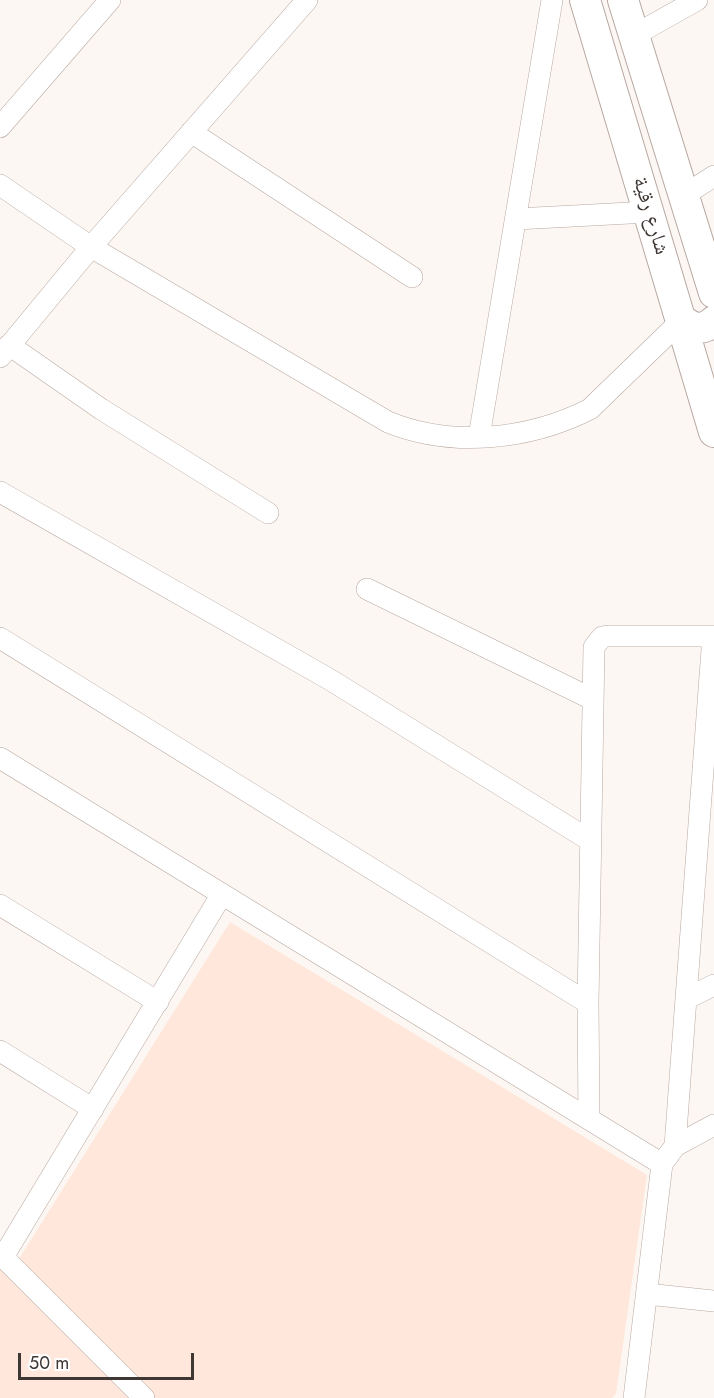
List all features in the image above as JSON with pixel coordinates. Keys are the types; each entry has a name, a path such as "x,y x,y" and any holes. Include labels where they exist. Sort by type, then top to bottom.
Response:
{"street":[{"path":"0,127 110,0"},
{"path":"268,513 5,351 91,247 306,0"},
{"path":"479,437 552,0"},
{"name":"شارع رقية","path":"585,0 712,418"},
{"name":"شارع رقية","path":"622,0 714,293"},
{"path":"633,36 697,0"},
{"path":"191,132 412,277"},
{"path":"683,196 714,176"},
{"path":"0,184 91,247 388,422 418,433 479,437 534,431 553,426 590,409 682,321 699,328 714,321"},
{"path":"516,219 649,212"},
{"path":"0,492 329,679 591,841"},
{"path":"367,589 592,699"},
{"path":"589,1119 588,1003 594,647 602,637 714,636 675,1146"},
{"path":"0,638 588,1003"},
{"path":"0,758 662,1164"},
{"path":"694,884 714,872"},
{"path":"144,1398 3,1257 222,894"},
{"path":"0,905 158,1002"},
{"path":"686,999 714,985"},
{"path":"0,1051 93,1109"},
{"path":"634,1398 662,1164 675,1146 714,1125"},
{"path":"646,1294 714,1301"}],"shaded area":[{"path":"230,922 647,1175 616,1394 612,1398 0,1398 0,1256 17,1262"}]}
